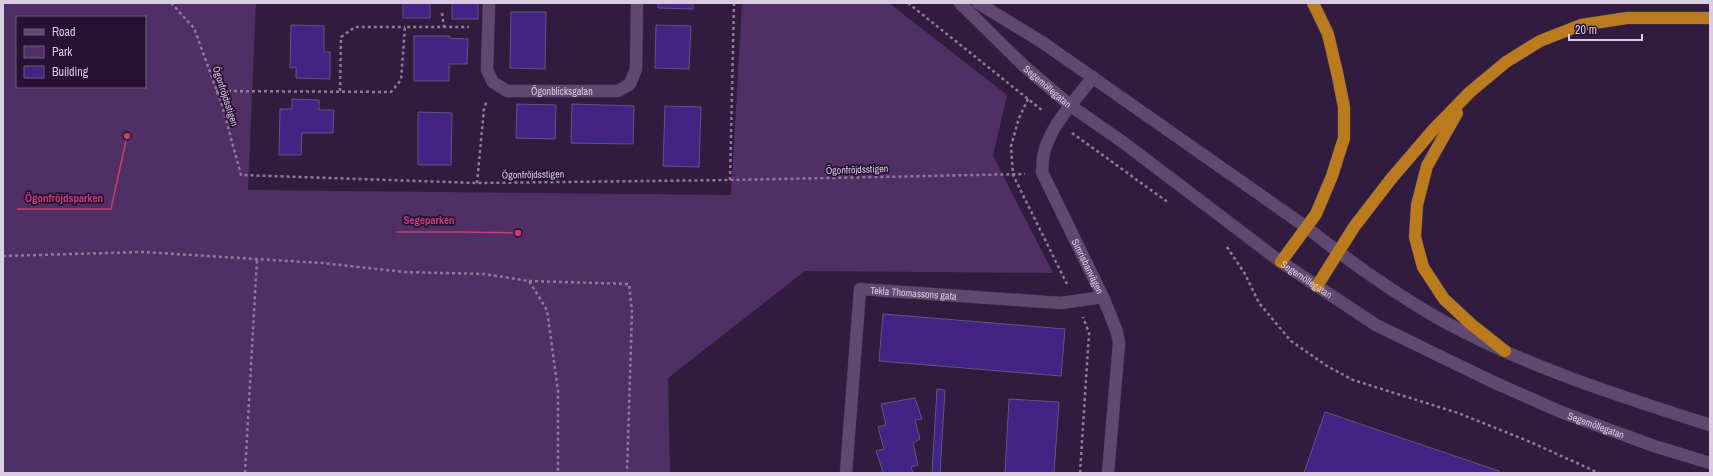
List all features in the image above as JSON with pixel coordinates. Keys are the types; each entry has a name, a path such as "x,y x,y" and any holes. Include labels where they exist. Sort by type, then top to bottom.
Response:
{"highway":[{"path":"1281,262 1316,214 1332,176 1344,138 1344,107 1338,77 1328,34 1313,3"},
{"path":"1317,286 1354,227 1391,179 1433,130 1470,92 1506,62 1540,41 1581,25 1627,18 1710,18"},
{"path":"1470,92 1445,132 1427,166 1417,205 1415,236 1423,267 1444,299 1472,325 1505,351"}],"street":[{"path":"489,3 487,70 494,82"},
{"name":"Ögonblicksgatan","path":"494,82 507,91 618,91 630,84 636,69 637,3"},
{"name":"Segemöllegatan","path":"960,3 1024,66 1071,106 1130,147 1281,262 1376,324 1491,381 1576,417 1654,446 1710,463"},
{"path":"978,3 1042,42 1306,227 1338,252 1443,321 1505,351 1611,393 1710,425"},
{"name":"Simrisbanvägen","path":"1093,77 1058,122 1043,155 1042,172 1103,297 1118,332 1119,343 1108,473"},
{"name":"Tekla Thomassons gata","path":"846,473 860,289 1061,303 1103,297"}],"path":[{"name":"Ögonfröjdsstigen","path":"171,3 194,28 216,91 241,175 477,183 1013,175"},
{"path":"730,180 734,3"},
{"path":"908,3 1096,152 1174,206"},
{"path":"442,13 444,27"},
{"path":"340,92 342,37 355,27 488,27"},
{"path":"216,91 391,92 401,80 405,27"},
{"path":"477,183 484,109 494,82"},
{"path":"1224,244 1230,249 1245,274 1259,303 1291,341 1327,366 1352,380 1458,413 1528,441 1599,473"},
{"path":"3,256 142,252 322,262 405,272 485,274 528,281 629,284 632,311 627,473"},
{"path":"245,473 257,259"},
{"path":"528,281 547,310 558,391 558,473"}],"green space":[{"path":"3,3 256,3 248,190 731,195 742,3 889,3 1007,95 993,156 1053,273 805,271 668,378 670,473 3,473"}],"building":[{"path":"403,3 430,3 430,18 403,18"},
{"path":"452,3 478,3 478,19 452,19"},
{"path":"658,3 693,3 693,9 658,8"},
{"path":"511,12 546,12 545,69 510,68"},
{"path":"291,25 324,26 324,52 330,52 330,79 296,78 296,67 290,68"},
{"path":"656,25 691,26 689,69 655,68"},
{"path":"414,36 450,36 449,38 468,39 467,64 449,64 449,81 414,81"},
{"path":"292,99 319,100 319,110 334,110 333,133 302,133 301,155 279,155 280,109 292,109"},
{"path":"517,104 556,105 555,139 516,138"},
{"path":"572,104 634,106 633,144 571,143"},
{"path":"665,106 701,107 699,167 663,166"},
{"path":"418,112 452,113 451,165 418,165"},
{"path":"883,314 1065,329 1061,376 879,361"},
{"path":"937,389 945,390 940,473 932,473"},
{"path":"915,398 922,419 915,420 920,439 913,443 918,465 911,467 913,473 875,473 883,472 876,451 884,449 878,427 886,425 881,404"},
{"path":"1009,399 1059,402 1054,473 1005,473"},
{"path":"1325,412 1499,471 1499,473 1304,473"}],"place":[{"name":"Ögonfröjdsparken","path":"127,136"},
{"name":"Segeparken","path":"518,233"}]}
